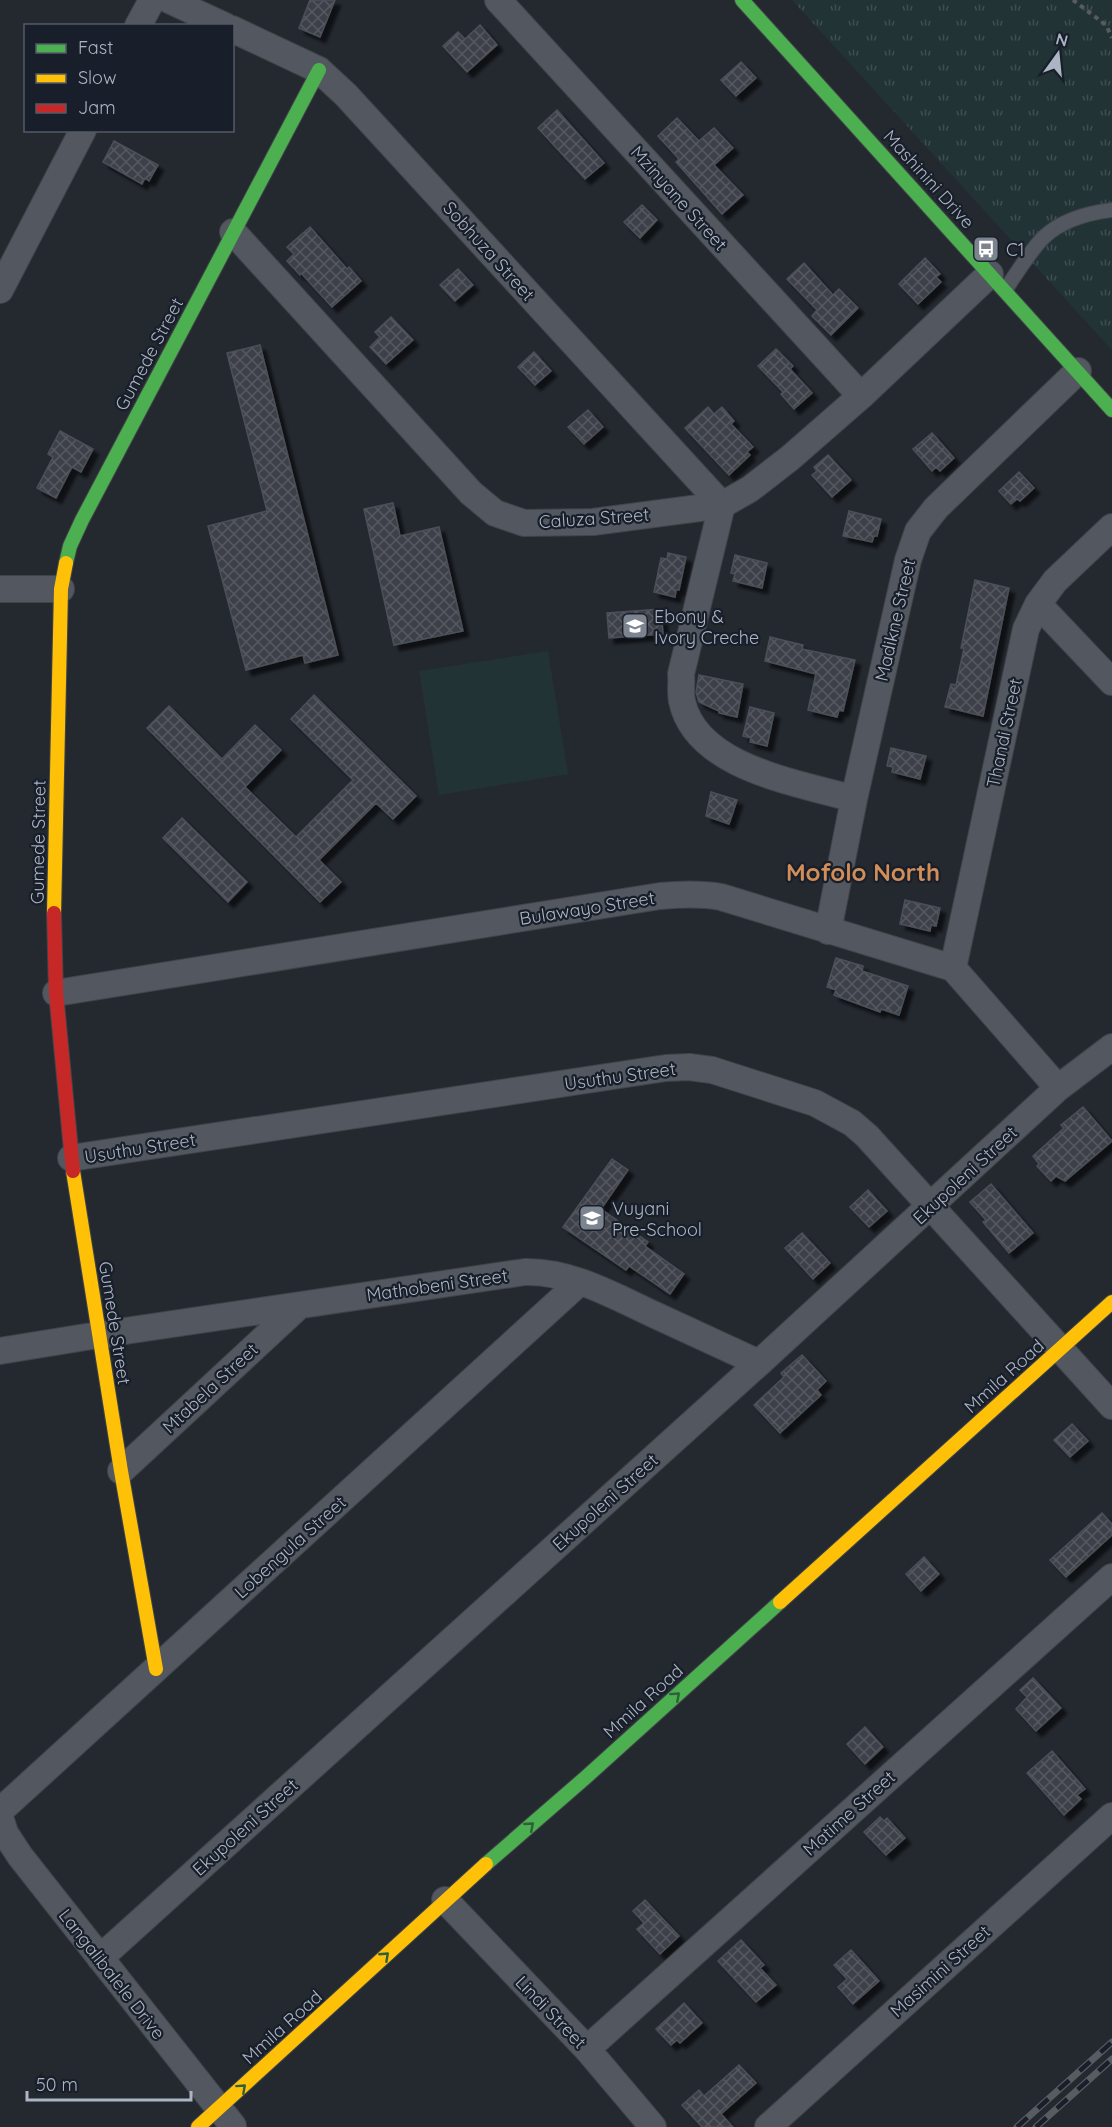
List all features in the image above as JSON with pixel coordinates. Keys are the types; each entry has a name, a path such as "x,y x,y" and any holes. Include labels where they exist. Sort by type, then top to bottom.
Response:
{"street":[{"path":"139,24 152,0"},
{"path":"169,0 221,24"},
{"name":"Mzinyane Street","path":"498,0 861,396"},
{"name":"Mashinini Drive","path":"742,0 1112,410"},
{"name":"Sobhuza Street","path":"234,30 319,70 346,95 722,506"},
{"name":"Gumede Street","path":"156,1669 98,1335 71,1158 56,993 54,907 61,589 70,546 82,520 319,70"},
{"path":"0,290 82,132"},
{"name":"Caluza Street","path":"234,232 471,493 495,513 524,524 593,522 722,506 774,471 998,282"},
{"name":"Madikne Street","path":"828,931 854,799 908,560 918,531 936,508 1078,372"},
{"path":"722,506 681,674 682,702 691,722 720,754 745,767 854,799"},
{"name":"Thandi Street","path":"953,968 1026,629 1038,604 1055,581 1112,527"},
{"path":"0,589 61,589"},
{"path":"1038,604 1112,682"},
{"name":"Bulawayo Street","path":"56,993 687,893 721,897 953,968"},
{"path":"953,968 1058,1089"},
{"name":"Ekupoleni Street","path":"100,1958 759,1363 1058,1089 1112,1047"},
{"name":"Usuthu Street","path":"71,1158 666,1068 689,1067 712,1070 815,1103 852,1123 867,1136 1112,1406"},
{"name":"Mathobeni Street","path":"0,1351 525,1272 558,1274 580,1282 759,1363"},
{"name":"Lobengula Street","path":"0,1811 580,1282"},
{"name":"Mmila Road","path":"198,2127 231,2120 455,1911 585,1778 1069,1357 1112,1302"},
{"name":"Mtabela Street","path":"121,1471 300,1305"},
{"name":"Matime Street","path":"587,2049 1112,1577"},
{"name":"Masimini Street","path":"768,2127 1112,1816"},
{"name":"Langalibalele Drive","path":"0,1817 11,1844 231,2120"},
{"name":"Lindi Street","path":"455,1911 587,2049 634,2116 653,2127"}],"lane":[{"path":"998,282 1043,238 1064,224 1087,213 1112,210"}],"path":[{"path":"1073,0 1106,25 1112,38"}],"green space":[{"path":"792,0 1112,0 1112,350"},
{"path":"548,651 568,774 439,795 419,671"}],"building":[{"path":"310,0 335,0 320,37 299,28"},
{"path":"480,25 497,45 467,72 443,46 458,32 465,39"},
{"path":"741,62 756,78 736,96 721,80"},
{"path":"557,110 604,163 585,179 538,128"},
{"path":"677,118 699,141 714,128 733,148 714,165 743,195 722,214 676,162 679,159 658,136"},
{"path":"114,141 158,165 149,181 145,178 142,184 103,162"},
{"path":"642,205 657,220 640,238 624,222"},
{"path":"310,227 347,269 349,267 361,281 332,307 287,261 294,254 287,247"},
{"path":"925,258 940,274 936,277 941,282 918,304 899,284"},
{"path":"804,263 833,295 839,289 858,308 831,335 812,316 817,310 787,279"},
{"path":"458,269 473,285 455,301 440,285"},
{"path":"391,317 413,340 386,364 370,347 380,337 375,332"},
{"path":"260,345 338,655 305,663 303,655 246,670 208,526 267,511 227,353"},
{"path":"776,349 793,366 790,369 812,393 794,409 781,394 783,392 758,366"},
{"path":"534,352 551,371 535,385 518,367"},
{"path":"708,407 714,414 722,407 734,421 731,424 753,447 747,452 750,455 729,475 685,428"},
{"path":"588,410 603,427 584,444 568,427"},
{"path":"60,431 93,449 81,472 72,467 56,498 37,488 53,457 48,454"},
{"path":"932,433 954,458 940,471 936,467 932,471 913,449"},
{"path":"828,455 851,480 832,497 812,475 817,471 814,467"},
{"path":"1019,472 1034,488 1020,501 1017,499 1011,504 999,491"},
{"path":"393,503 400,536 439,527 463,631 394,645 364,509"},
{"path":"849,511 881,519 877,536 874,536 872,542 843,536"},
{"path":"668,553 686,557 679,590 676,590 675,597 654,592 661,558 667,559"},
{"path":"735,555 767,563 762,588 733,581 735,574 731,573"},
{"path":"975,580 1009,588 983,716 945,707 951,684 956,685"},
{"name":"Ebony & Ivory Creche","path":"661,609 663,634 609,638 607,613"},
{"path":"770,637 803,645 802,649 855,660 843,711 839,710 837,717 808,710 816,674 765,661"},
{"path":"699,675 743,684 737,717 719,713 699,702 696,692"},
{"path":"314,695 416,796 393,819 376,803 319,860 341,882 320,902 147,728 169,706 222,759 255,725 281,750 245,787 296,837 353,780 291,719"},
{"path":"750,707 774,713 767,746 750,742 751,738 743,736"},
{"path":"891,748 926,756 920,779 892,772 893,767 887,766"},
{"path":"711,792 737,800 729,824 706,816"},
{"path":"182,818 247,882 228,902 163,838"},
{"path":"905,900 940,908 936,926 931,925 930,931 900,924"},
{"path":"836,958 863,966 862,971 908,986 899,1015 881,1009 880,1012 834,995 836,990 827,987"},
{"path":"1083,1107 1112,1141 1065,1181 1056,1176 1051,1181 1037,1166 1039,1164 1033,1156 1064,1128 1061,1125"},
{"name":"Vuyani Pre-School","path":"612,1159 628,1170 601,1209 648,1242 645,1246 684,1274 670,1294 629,1266 626,1270 563,1227"},
{"path":"991,1184 1033,1233 1009,1253 983,1222 986,1220 970,1202"},
{"path":"868,1190 887,1211 869,1227 850,1207"},
{"path":"802,1233 830,1263 813,1279 785,1248"},
{"path":"802,1355 826,1381 817,1390 821,1395 780,1433 754,1405 784,1377 781,1373"},
{"path":"1072,1424 1088,1441 1070,1457 1054,1440"},
{"path":"1102,1513 1112,1524 1112,1535 1066,1577 1050,1560"},
{"path":"924,1557 939,1574 921,1591 906,1574"},
{"path":"1033,1678 1061,1708 1036,1731 1016,1709 1027,1697 1020,1690"},
{"path":"865,1727 883,1747 865,1764 847,1744"},
{"path":"1052,1751 1085,1789 1077,1795 1081,1799 1064,1815 1027,1773"},
{"path":"880,1817 884,1821 887,1818 905,1838 886,1855 864,1832"},
{"path":"645,1900 679,1936 660,1954 637,1929 644,1923 633,1911"},
{"path":"741,1940 764,1965 760,1968 776,1985 756,2002 718,1961"},
{"path":"851,1950 879,1981 853,2004 838,1987 847,1979 834,1965"},
{"path":"684,2003 702,2023 680,2043 677,2040 671,2045 656,2029"},
{"path":"739,2065 756,2083 721,2114 733,2127 702,2127 682,2105 699,2090 704,2096"}],"railway":[{"path":"1017,2127 1112,2042"},
{"path":"1036,2127 1112,2059"}],"traffic: fast":[{"path":"742,0 1112,410"},
{"path":"66,563 70,546 82,520 319,70"},
{"path":"486,1864 780,1602"}],"traffic: slow":[{"path":"54,913 61,589 66,563"},
{"path":"73,1171 121,1471 156,1669"},
{"path":"780,1602 1112,1302"},
{"path":"198,2127 486,1864"}],"traffic: jam":[{"path":"54,913 56,993 73,1171"}],"place":[{"name":"C1","path":"986,249"},
{"name":"Ebony & Ivory Creche","path":"635,626"},
{"name":"Vuyani Pre-School","path":"592,1218"}],"district":[{"name":"Mofolo North","path":"863,872"}]}
